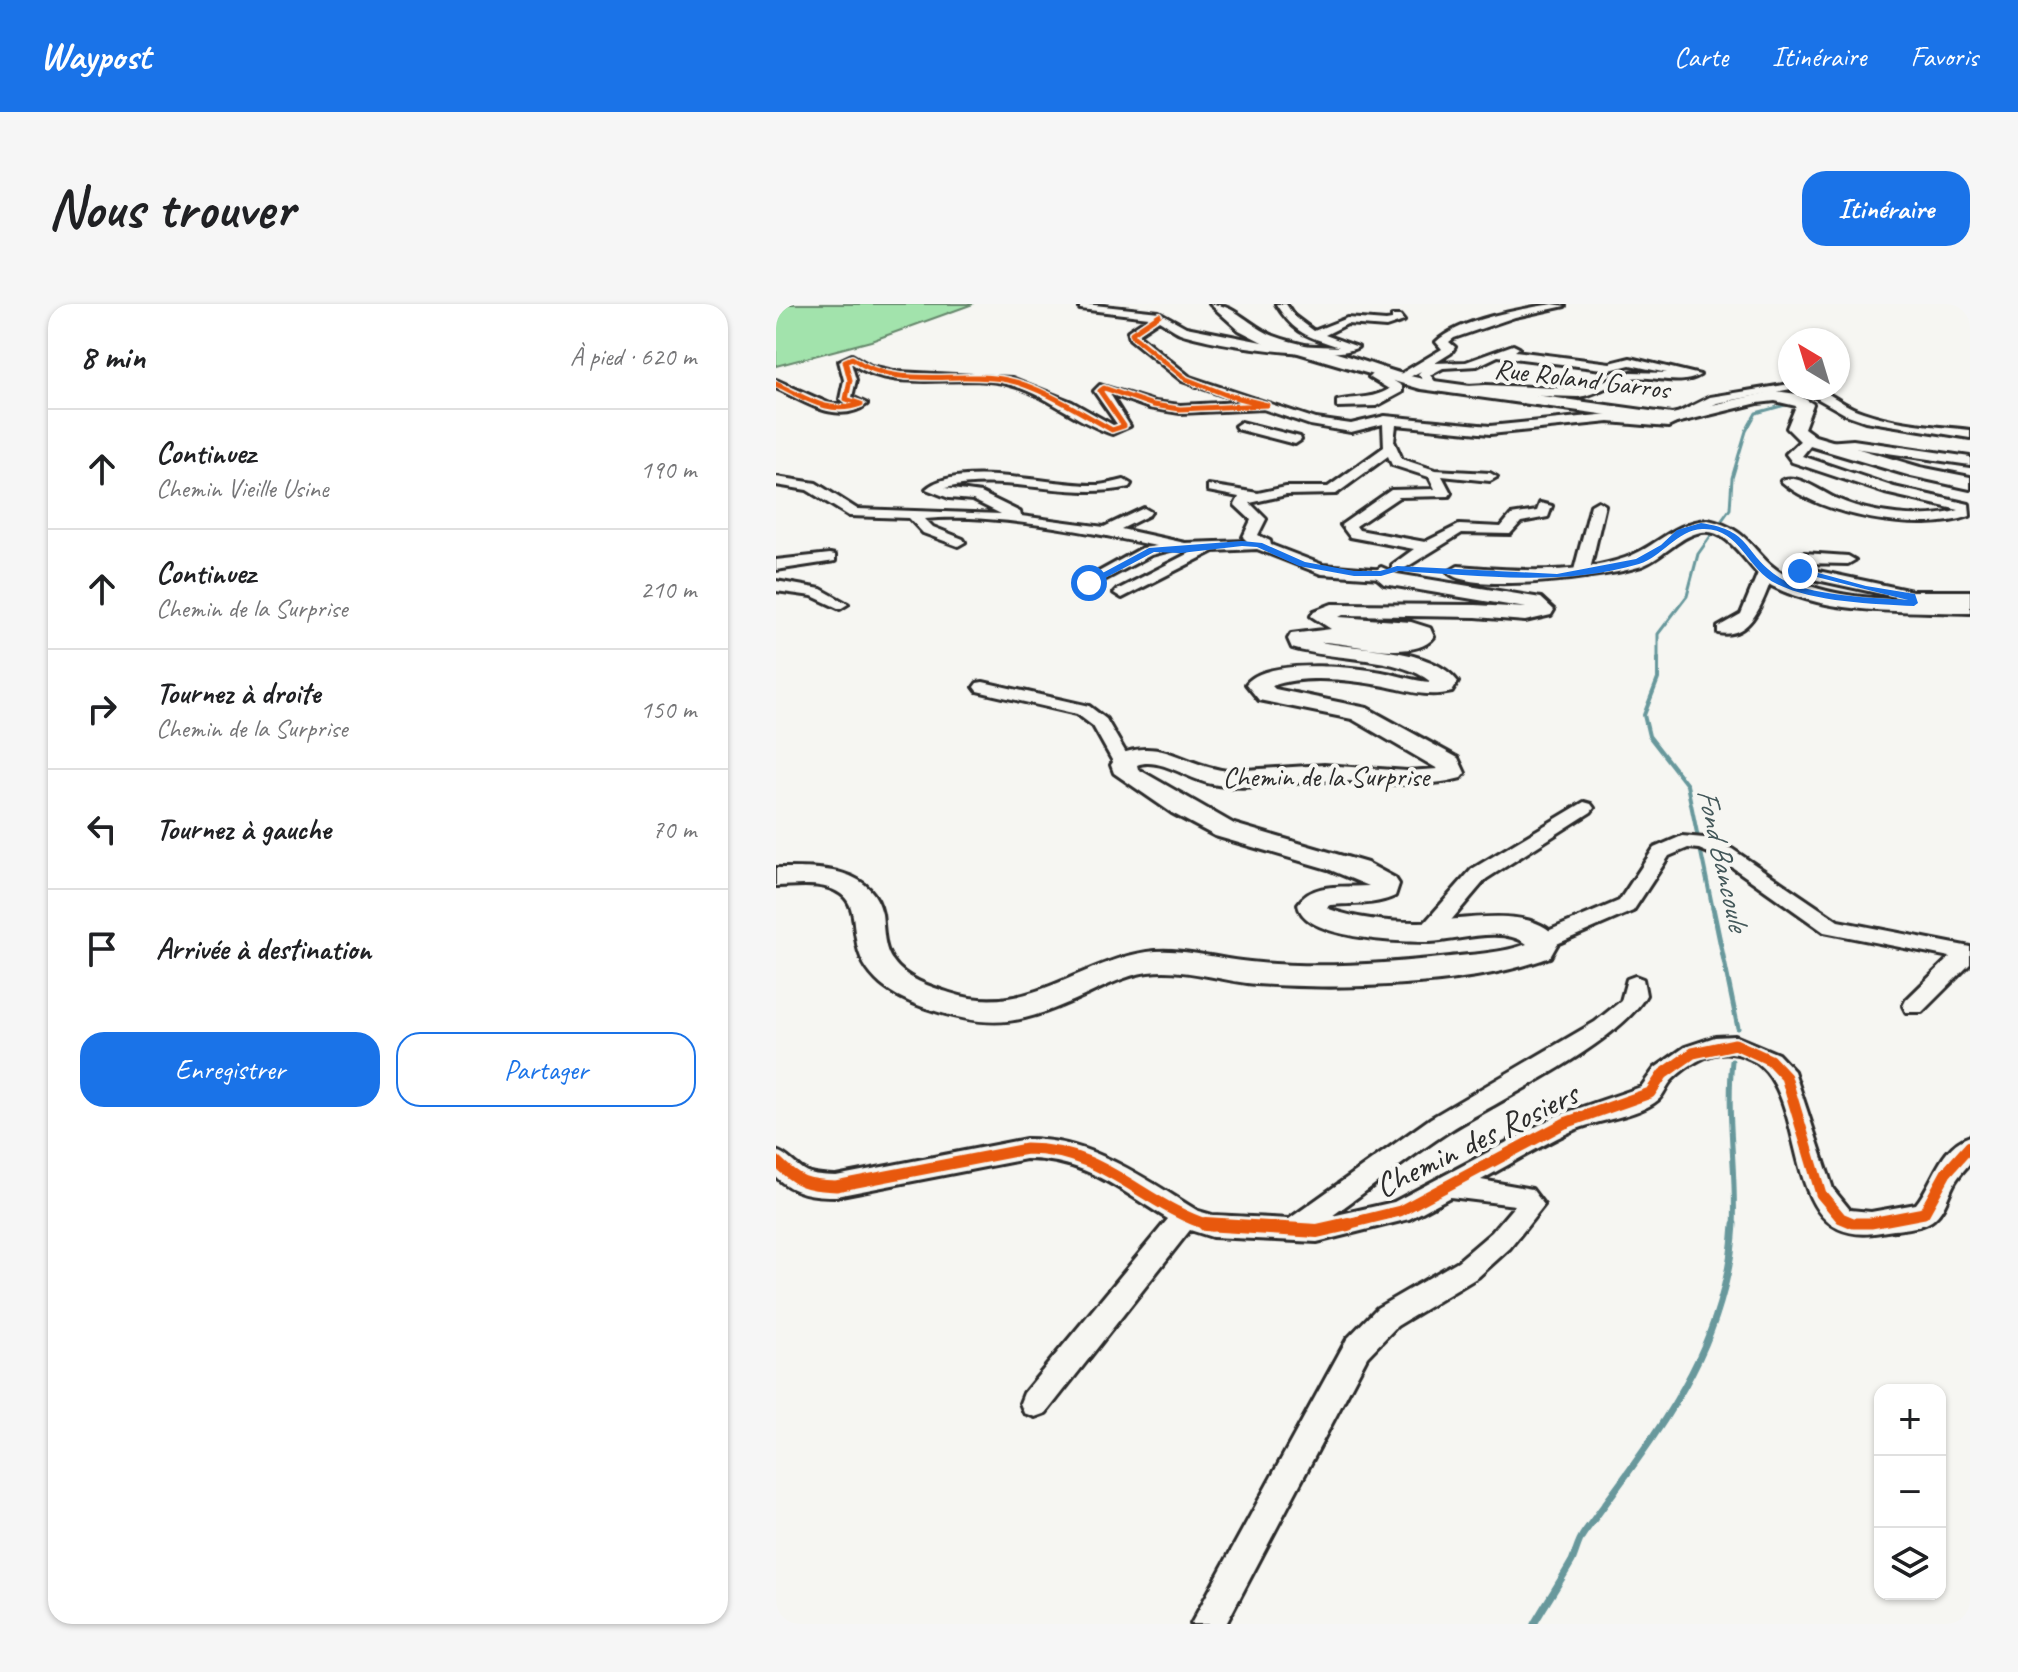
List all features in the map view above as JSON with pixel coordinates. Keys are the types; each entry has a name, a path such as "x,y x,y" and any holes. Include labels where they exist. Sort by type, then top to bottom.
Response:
{"main road":[{"name":"Rue Roland Garros","path":"1217,304 1253,335 1333,356 1376,373 1453,390 1555,406 1681,419 1738,402 1778,396"},
{"path":"1801,400 1805,404 1795,422 1798,434 1817,443 1917,472 1970,483"},
{"path":"1389,571 1529,577 1581,574 1639,561 1664,547 1680,532 1701,526 1724,529 1736,536 1766,573 1779,582 1821,595 1913,600 1970,607"},
{"name":"Chemin de la Surprise","path":"1389,571 1391,580 1437,585 1533,603 1543,610 1525,615 1435,610 1328,612 1322,616 1332,623 1411,629 1422,633 1423,637 1405,643 1319,634 1299,639 1300,643 1423,667 1443,678 1446,682 1444,687 1423,689 1359,677 1283,676 1265,679 1258,684 1267,695 1345,709 1371,718 1449,763 1452,773 1434,778 1326,773 1232,778 1200,774 1145,754 1132,757 1124,765 1127,773 1204,821 1240,836 1364,872 1385,884 1385,890 1367,898 1336,895 1317,898 1312,904 1313,911 1319,916 1394,931 1428,933 1520,927 1535,932 1544,941"},
{"path":"776,877 828,878 856,889 868,906 869,943 877,962 890,978 973,1012 1004,1012 1042,1001 1114,969 1149,962 1275,975 1379,975 1523,957 1540,950 1544,941"}],"street":[{"path":"1084,307 1159,315 1183,330 1272,347 1339,350 1352,346 1312,336 1290,318 1281,304"},
{"path":"1398,379 1447,351 1449,347 1442,342 1450,336 1513,314 1560,306"},
{"path":"1159,315 1132,333 1134,337 1186,379 1227,395 1263,402 1266,406"},
{"path":"1312,336 1329,331 1343,322 1383,325 1396,323 1399,321 1396,318"},
{"path":"1431,384 1424,374 1433,366 1446,363 1469,365 1488,355 1508,351 1610,367"},
{"path":"776,384 801,393 825,409 856,407 861,404 846,399 850,380 845,361 852,358 867,369 898,376 1008,380 1068,405 1112,430 1124,426 1117,418 1116,406 1100,391 1104,388 1153,405 1180,409 1266,406 1324,424 1356,428 1377,421 1490,430 1572,424 1604,418 1661,423 1681,419"},
{"path":"1453,390 1524,388 1578,393 1602,388 1628,376 1674,378 1694,375 1630,361 1610,367 1594,380"},
{"path":"1341,404 1351,401 1376,402 1397,391 1398,388 1375,377 1376,373"},
{"path":"1832,400 1864,416 1970,434"},
{"path":"1390,421 1389,449 1403,466 1434,474 1443,472 1490,477"},
{"path":"1276,451 1324,424"},
{"path":"1241,426 1295,440"},
{"path":"1788,481 1851,509 1952,517 1967,512 1954,502 1905,494 1797,459 1793,454 1795,450 1817,443 1853,444 1970,461"},
{"path":"1213,488 1254,496 1331,491 1389,449"},
{"path":"1274,493 1291,473"},
{"path":"1425,548 1416,542 1355,534 1348,525 1396,493 1443,494 1434,474"},
{"path":"1029,524 987,500 933,489 945,483 1003,480 1099,489 1124,484"},
{"path":"776,481 819,490 854,513 978,515 1029,524 1106,531 1207,548"},
{"path":"1254,496 1242,503 1259,519 1249,535 1273,551"},
{"path":"1581,574 1598,505"},
{"path":"1089,583 1147,551 1248,544 1321,569 1389,571 1464,528 1505,531 1516,518 1543,514 1545,506"},
{"path":"1106,531 1144,512"},
{"path":"922,515 916,518 928,530 958,542"},
{"path":"1122,593 1207,548"},
{"path":"1848,560 1804,557 1797,560 1795,566 1826,578 1913,600 1970,596"},
{"path":"776,565 830,558"},
{"path":"1724,630 1748,617 1766,573"},
{"path":"776,586 816,592 840,604"},
{"path":"983,687 1083,710 1093,716 1124,765"},
{"path":"1428,933 1479,874 1584,808"},
{"path":"1544,941 1626,906 1635,899 1656,856 1675,844 1687,842 1713,846 1832,927 1969,954"},
{"path":"1914,1006 1969,954"},
{"path":"1293,1230 1440,1125 1603,1028 1629,1006 1635,995 1635,984"},
{"name":"Chemin des Rosiers","path":"776,1161 791,1176 809,1185 836,1186 1026,1149 1055,1149 1095,1162 1185,1217 1212,1226 1317,1231 1400,1211 1565,1123 1650,1093 1663,1074 1693,1053 1735,1044 1770,1060 1786,1077 1821,1194 1841,1218 1853,1223 1871,1223 1924,1213 1951,1167 1970,1146"},
{"path":"1208,1624 1363,1340 1387,1317 1468,1269 1501,1240 1531,1205 1523,1196 1448,1186"},
{"path":"1035,1403 1185,1217"}],"green space":[{"path":"776,304 973,304 871,341 776,366"}],"waterway":[{"name":"Fond Bancoule","path":"1713,910 1687,785 1649,736 1644,715 1658,679 1658,634 1687,596 1698,554 1730,509 1732,478 1746,431 1756,413 1794,400"},
{"name":"Fond Bancoule","path":"1713,908 1738,1028"},
{"name":"Fond Bancoule","path":"1732,1061 1730,1102 1734,1224"},
{"name":"Fond Bancoule","path":"1534,1624 1572,1561 1582,1536 1661,1425 1702,1352 1728,1270 1734,1224"}],"cycle path":[{"path":"776,384 828,408 849,408 861,404 846,399 850,380 845,361 852,358 867,369 898,376 1008,380 1068,405 1112,430 1124,426 1100,391 1104,388 1153,405 1180,409 1267,405 1227,395 1186,379 1134,337 1132,333 1159,315"},
{"path":"776,1161 791,1176 809,1185 836,1186 1026,1149 1055,1149 1095,1162 1190,1219 1212,1226 1317,1231 1400,1211 1565,1123 1650,1093 1663,1074 1693,1053 1735,1044 1770,1060 1786,1077 1821,1194 1841,1218 1853,1223 1871,1223 1924,1213 1946,1173 1970,1146"}],"route":[{"path":"1089,583 1152,550 1242,544 1266,547 1287,558 1321,569 1354,574 1381,573 1397,568 1529,577 1581,574 1639,561 1664,547 1680,532 1701,526 1724,529 1736,536 1766,573 1800,590 1845,599 1914,603 1912,596 1800,571"}]}
